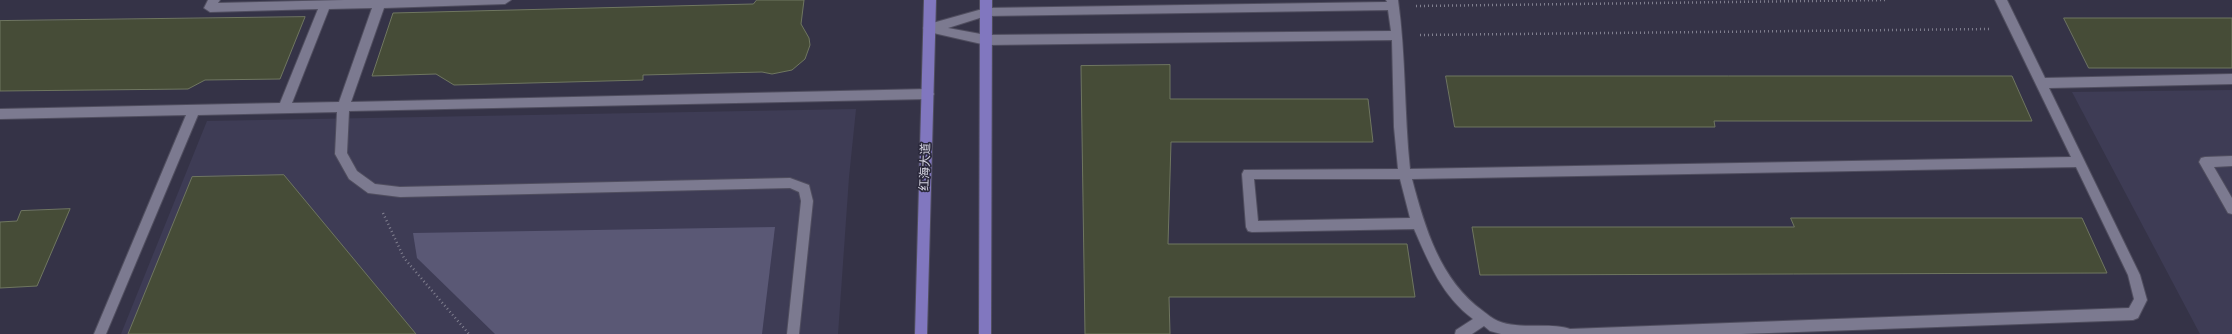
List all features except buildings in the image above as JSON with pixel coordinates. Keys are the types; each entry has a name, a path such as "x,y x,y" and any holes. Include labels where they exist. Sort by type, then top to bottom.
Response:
{"main road":[{"name":"红海大道","path":"921,334 930,0"},
{"path":"985,334 986,6"}],"street":[{"path":"214,0 210,8 379,5 505,0"},
{"path":"1574,334 2133,314 2142,300 2134,275 2001,0"},
{"path":"930,28 986,6 1393,3 1397,35 1400,127 1405,174 1418,223 1441,275 1463,304 1495,327 1529,333 1567,334"},
{"path":"379,5 343,107 341,154 353,175 372,189 400,192 790,183 804,189 807,201 794,334"},
{"path":"284,108 325,6"},
{"path":"930,28 986,40 1397,35"},
{"path":"2041,83 2232,79"},
{"path":"0,114 928,94"},
{"path":"100,334 194,110"},
{"path":"2232,161 2205,162 2232,209"},
{"path":"1418,223 1252,227 1248,174 1405,174 2080,162"},
{"path":"1460,334 1484,319"}],"path":[{"path":"1393,3 1888,0"},
{"path":"1397,35 2015,29"},
{"path":"372,189 404,258 469,334"}],"shaded area":[{"path":"2232,90 2232,334 2200,334 2072,92"},
{"path":"856,109 849,177 838,334 121,334 207,121"},
{"path":"775,227 762,334 495,334 417,258 413,233"}]}
